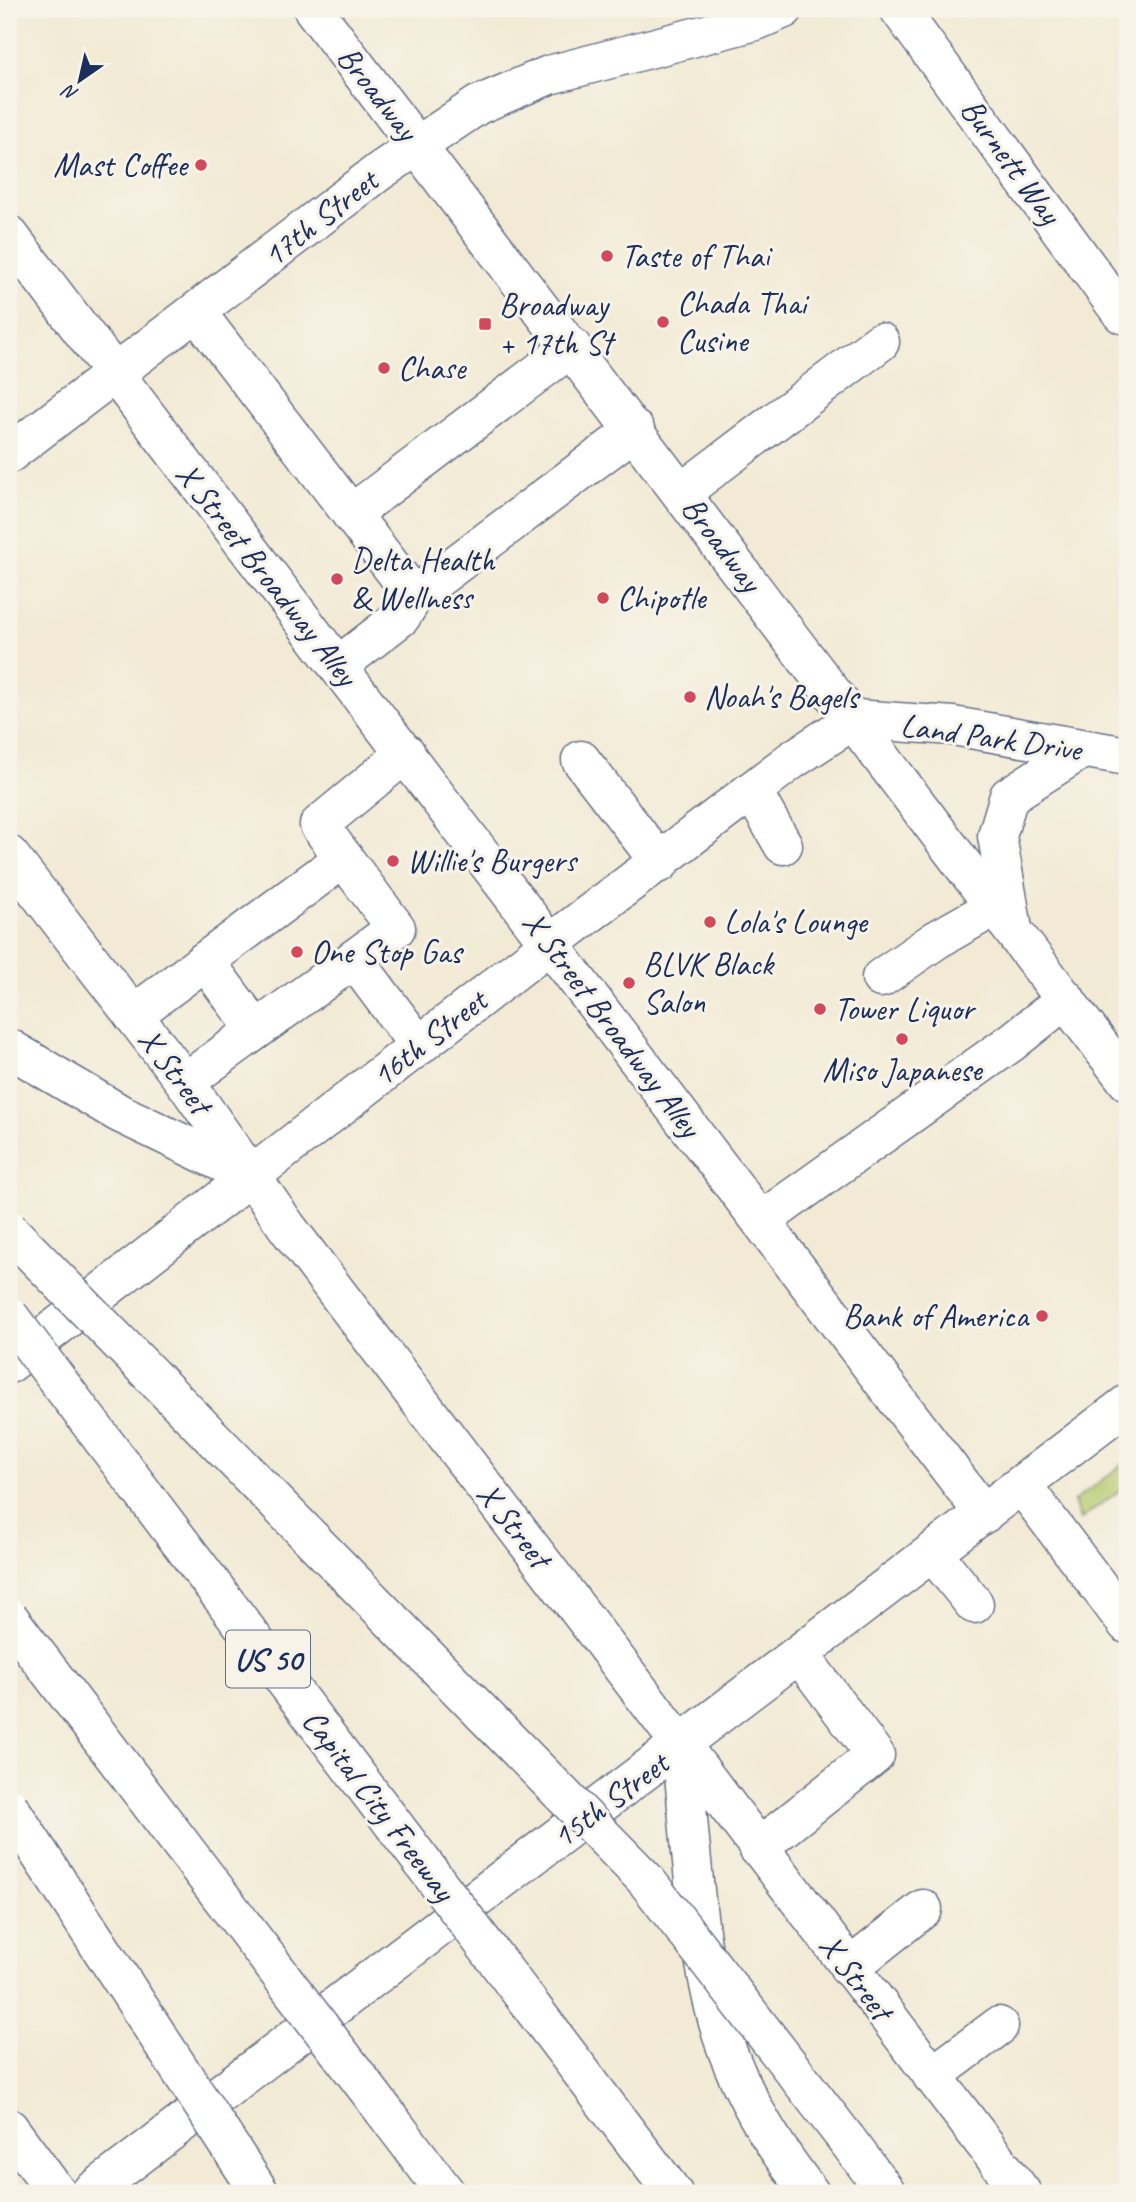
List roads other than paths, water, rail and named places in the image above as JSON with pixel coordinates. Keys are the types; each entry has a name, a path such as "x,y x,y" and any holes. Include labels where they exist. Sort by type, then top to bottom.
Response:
{"main road":[{"name":"Broadway","path":"313,9 855,719 1127,1081"},
{"name":"17th Street","path":"9,454 418,144 478,105 549,75 756,21 785,9"},
{"name":"Burnett Way","path":"900,9 1124,312"},
{"name":"X Street Broadway Alley","path":"9,235 984,1514"},
{"path":"197,313 414,596"},
{"path":"682,492 880,342"},
{"path":"351,514 572,348"},
{"path":"339,665 401,617 414,596 635,430"},
{"name":"Land Park Drive","path":"855,719 953,726 1081,750 1127,755"},
{"name":"16th Street","path":"9,1364 551,943 752,791 855,719"},
{"path":"881,978 936,940 1004,917 997,836 1009,796 1081,750"},
{"path":"185,1082 396,928 319,825 405,753"},
{"path":"582,760 660,863"},
{"path":"752,791 783,845"},
{"name":"X Street","path":"9,855 185,1082 250,1176 1022,2193"},
{"path":"133,1016 344,858"},
{"path":"354,959 419,1046"},
{"path":"205,961 257,1030"},
{"path":"762,1220 1012,1042 1066,999"},
{"path":"9,1048 119,1113 250,1176"},
{"path":"9,1230 646,1879 887,2193"},
{"name":"Capital City Freeway","path":"9,1316 673,2193"},
{"name":"15th Street","path":"90,2193 1127,1404"},
{"path":"1022,1485 1127,1624"},
{"path":"933,1553 974,1604"},
{"path":"9,1618 446,2193"},
{"path":"758,1848 875,1755 800,1655"},
{"path":"681,1745 709,1980 722,2036 752,2107 810,2193"},
{"path":"9,1807 260,2193"},
{"path":"849,1968 923,1909"},
{"path":"932,2076 999,2026"},
{"path":"9,2128 57,2193"}],"place":[{"name":"Mast Coffee","path":"201,165"},
{"name":"Taste of Thai","path":"607,256"},
{"name":"Chada Thai Cusine","path":"663,322"},
{"name":"Broadway + 17th St","path":"485,324"},
{"name":"Chase","path":"384,368"},
{"name":"Delta Health & Wellness","path":"337,579"},
{"name":"Chipotle","path":"603,598"},
{"name":"Noah's Bagels","path":"690,697"},
{"name":"Willie's Burgers","path":"393,861"},
{"name":"Lola's Lounge","path":"710,922"},
{"name":"One Stop Gas","path":"297,952"},
{"name":"BLVK Black Salon","path":"629,983"},
{"name":"Tower Liquor","path":"820,1009"},
{"name":"Miso Japanese","path":"902,1039"},
{"name":"Bank of America","path":"1042,1316"}]}
